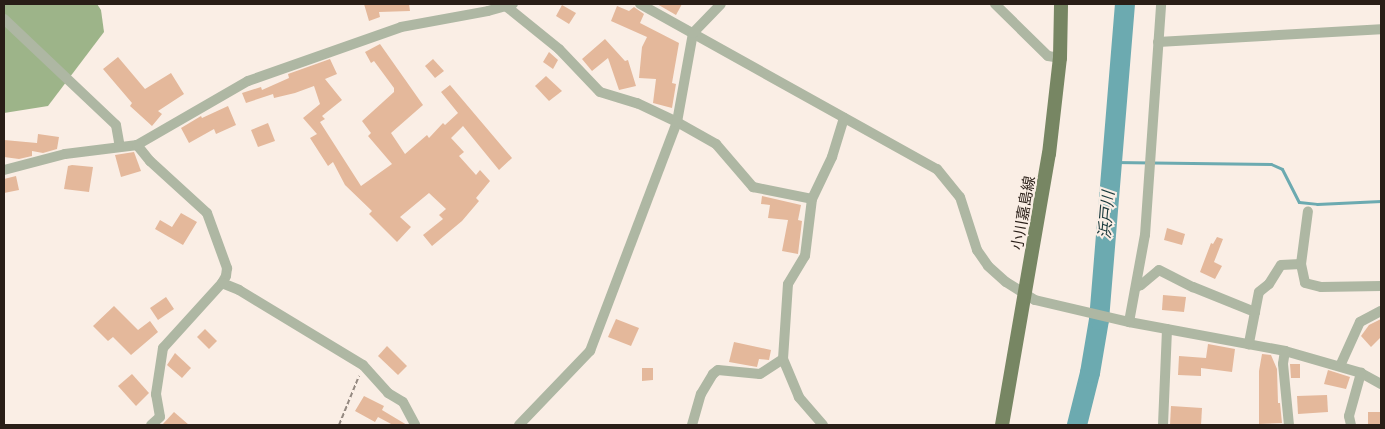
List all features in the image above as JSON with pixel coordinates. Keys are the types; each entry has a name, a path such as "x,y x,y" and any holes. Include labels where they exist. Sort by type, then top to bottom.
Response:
{"main road":[{"name":"小川嘉島線","path":"1002,425 1049,154 1060,58 1061,4"}],"street":[{"path":"640,4 938,169 960,197 977,250 988,266 1025,295 1044,303 1126,321 1285,351 1361,373 1381,384"},
{"path":"519,425 590,351 677,122 693,33 721,4"},
{"path":"995,4 1048,56 1060,58"},
{"path":"1126,321 1136,287 1146,235 1161,4"},
{"path":"4,170 65,154 137,145 248,81 401,27 510,5 559,49 600,92 637,103 677,122 716,144 753,187 812,199"},
{"path":"4,20 116,125 120,147"},
{"path":"1158,42 1381,29"},
{"path":"823,425 799,398 783,359 788,284 805,256 812,199 832,157 844,118"},
{"path":"137,145 150,161 206,213 228,268 222,283 162,348 156,394 160,417 151,425"},
{"path":"1308,211 1301,264 1306,283 1321,287 1381,286"},
{"path":"1249,344 1259,292 1270,284 1281,265 1301,264"},
{"path":"1136,287 1159,270 1193,287 1254,312"},
{"path":"222,283 239,290 363,365 388,393 403,402 415,425"},
{"path":"1340,366 1360,322 1381,311"},
{"path":"1162,425 1167,329"},
{"path":"1285,351 1283,364 1289,425"},
{"path":"692,425 702,394 713,374 718,370 760,374 783,359"},
{"path":"1351,425 1349,416 1361,373"}],"path":[{"path":"339,425 363,365"}],"green space":[{"path":"4,4 97,4 101,10 104,32 48,106 4,113"}],"building":[{"path":"364,4 409,4 410,11 379,12 380,17 369,21"},
{"path":"657,4 682,4 676,15"},
{"path":"562,5 576,13 569,24 556,16"},
{"path":"617,6 629,11 634,7 644,14 640,23 679,43 672,83 676,84 672,108 653,103 656,79 639,78 642,47 647,37 611,21"},
{"path":"605,39 625,61 628,60 636,86 619,90 608,58 592,71 582,59"},
{"path":"380,44 423,105 391,133 405,154 427,135 429,138 443,123 445,125 458,113 441,92 450,85 512,158 499,170 463,126 451,138 464,152 459,156 476,175 480,170 490,181 476,198 479,201 462,221 432,246 423,235 443,219 439,215 446,209 429,193 400,217 411,227 397,242 369,214 372,211 345,185 333,162 328,166 310,138 317,134 303,118 320,104 314,86 274,98 273,94 246,103 242,93 261,87 262,90 289,78 288,74 330,59 337,74 325,79 342,100 322,116 325,119 320,122 361,186 392,164 368,136 371,133 362,121 394,92 394,88 374,61 371,63 365,52"},
{"path":"549,52 558,60 553,69 543,62"},
{"path":"118,57 145,89 171,73 184,94 158,111 162,114 152,126 130,106 132,103 103,69"},
{"path":"433,59 444,71 435,78 425,66"},
{"path":"546,76 562,91 549,101 535,86"},
{"path":"228,106 236,125 216,134 214,129 189,143 181,128 201,116 202,118"},
{"path":"268,123 275,141 258,147 251,130"},
{"path":"38,134 59,137 57,149 43,153 32,151 32,156 19,159 4,157 4,140 37,143"},
{"path":"134,152 141,171 121,177 115,155"},
{"path":"68,166 93,167 89,192 64,189"},
{"path":"16,176 19,190 4,193 4,179"},
{"path":"762,196 801,205 798,220 802,221 798,254 782,251 788,220 768,218 770,205 761,204"},
{"path":"181,213 197,222 183,245 155,229 160,220 172,227"},
{"path":"1167,228 1185,234 1182,245 1164,240"},
{"path":"1217,237 1223,239 1214,262 1222,266 1215,279 1200,272 1211,243 1213,244"},
{"path":"1163,295 1186,297 1184,312 1162,310"},
{"path":"166,297 174,309 158,320 150,308"},
{"path":"114,306 138,330 150,321 158,332 131,355 113,337 108,341 93,326"},
{"path":"616,319 639,328 631,346 608,337"},
{"path":"1381,319 1381,337 1371,347 1361,336 1369,325"},
{"path":"205,329 217,341 209,349 197,337"},
{"path":"734,342 771,350 769,360 759,359 757,367 729,362"},
{"path":"1208,344 1235,349 1232,372 1201,368 1201,376 1178,375 1179,356 1206,358"},
{"path":"387,346 407,366 398,375 378,356"},
{"path":"175,353 191,368 182,378 167,365"},
{"path":"1262,354 1271,355 1277,369 1278,403 1280,403 1282,423 1259,424 1259,371"},
{"path":"1290,364 1300,364 1300,378 1291,378"},
{"path":"642,368 653,368 653,380 642,381"},
{"path":"1328,370 1350,377 1346,389 1324,384"},
{"path":"132,374 149,393 136,406 118,386"},
{"path":"1327,395 1328,412 1298,414 1297,396"},
{"path":"364,396 384,406 382,410 407,425 393,425 378,417 375,422 355,411"},
{"path":"1171,406 1202,408 1201,425 1170,425"},
{"path":"174,412 189,425 162,425"},
{"path":"1368,412 1381,412 1381,425 1368,425"}],"waterway":[{"name":"浜戸川","path":"1077,425 1090,373 1099,320 1125,4"},
{"path":"1113,162 1271,164 1282,169 1299,202 1317,204 1381,201"}]}
